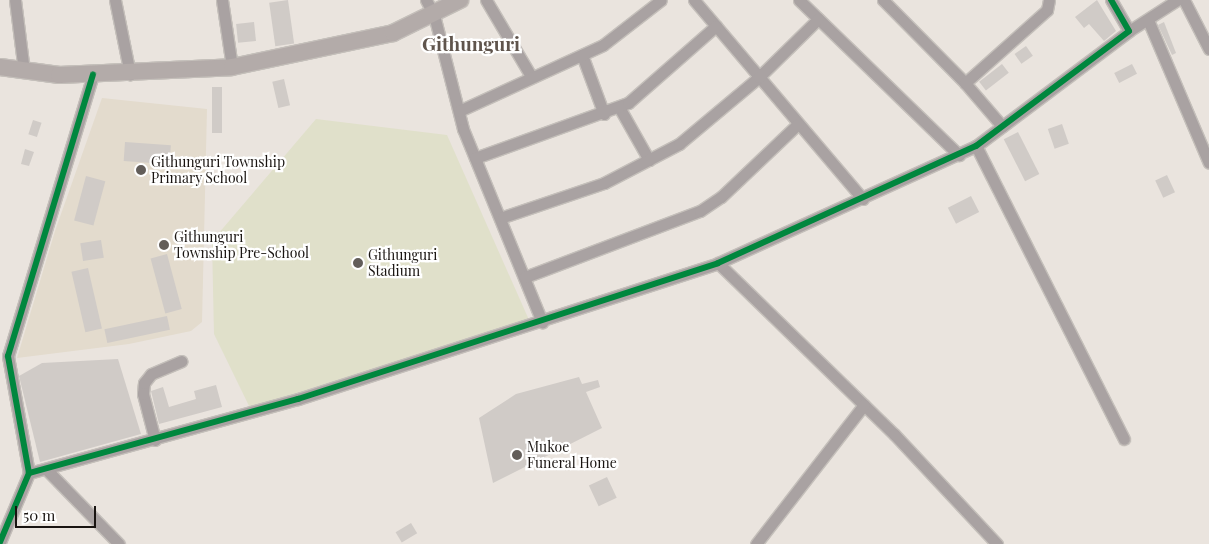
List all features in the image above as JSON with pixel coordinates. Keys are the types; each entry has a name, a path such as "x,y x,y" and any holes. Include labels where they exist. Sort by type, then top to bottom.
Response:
{"main road":[{"path":"0,67 24,71 93,75 232,67 384,35 434,15 460,0"}],"street":[{"path":"15,0 24,71"},
{"path":"115,0 130,74"},
{"path":"222,0 232,67"},
{"path":"426,0 434,15 459,111 475,158 502,217 542,322"},
{"path":"486,0 531,76"},
{"path":"459,111 531,76 603,45 661,0"},
{"path":"694,0 863,199"},
{"path":"799,0 959,154"},
{"path":"883,0 965,82 1002,126"},
{"path":"965,82 1047,10 1049,0"},
{"path":"1111,0 1129,31"},
{"path":"29,473 47,470 155,440 542,322 718,263 863,199 976,146 1129,31 1177,0"},
{"path":"1184,0 1209,49"},
{"path":"502,217 604,183 679,144 758,77 818,19"},
{"path":"1148,20 1209,163"},
{"path":"475,158 604,114 619,107 644,93 716,26"},
{"path":"582,55 604,114"},
{"path":"0,542 29,473 4,364 93,75"},
{"path":"619,107 649,160"},
{"path":"524,278 700,211 721,197 798,124"},
{"path":"976,146 1124,439"},
{"path":"718,263 864,405 996,544"},
{"path":"155,440 143,394 144,383 151,374 180,361"},
{"path":"756,544 864,405"},
{"path":"47,470 119,544"}],"shaded area":[{"name":"Githunguri Township Primary School","path":"102,98 207,109 202,322 191,331 129,344 17,358 55,231"}],"green space":[{"name":"Githunguri Stadium","path":"316,119 447,135 529,320 251,410 214,334 212,241"}],"building":[{"path":"288,0 294,44 275,46 269,3"},
{"path":"1097,0 1116,31 1104,41 1089,24 1084,28 1075,17"},
{"path":"254,22 256,41 238,43 236,24"},
{"path":"1164,22 1176,53 1172,55 1158,25"},
{"path":"1026,46 1033,56 1021,64 1015,54"},
{"path":"1002,64 1009,73 986,91 979,82"},
{"path":"1132,64 1137,74 1119,83 1114,73"},
{"path":"284,79 290,105 278,108 272,82"},
{"path":"212,87 222,87 222,133 212,133"},
{"path":"33,120 42,123 37,137 28,134"},
{"path":"1062,124 1069,144 1055,149 1048,129"},
{"path":"1018,132 1039,174 1025,181 1004,139"},
{"path":"125,142 171,145 170,164 124,161"},
{"path":"25,149 34,152 29,166 21,164"},
{"path":"1167,175 1175,192 1163,198 1155,180"},
{"path":"86,176 105,181 93,226 74,220"},
{"path":"971,196 979,212 956,224 948,208"},
{"path":"101,240 104,258 83,261 80,243"},
{"path":"167,254 182,309 165,313 151,258"},
{"path":"88,268 102,328 85,332 71,272"},
{"path":"167,316 170,330 107,343 104,329"},
{"path":"118,359 141,434 40,462 19,376 42,363"},
{"name":"Mukoe Funeral Home","path":"579,377 582,384 598,380 600,387 586,392 602,428 493,483 479,418 516,394"},
{"path":"216,385 222,407 159,424 151,391 163,387 169,407 196,399 194,391"},
{"path":"607,477 617,498 599,506 589,485"},
{"path":"411,523 417,533 402,543 396,532"}],"cycle path":[{"path":"29,473 298,399 718,263 976,146 1129,31 1111,0"},
{"path":"0,542 29,473 8,356 93,75"}],"place":[{"name":"Githunguri Township Primary School","path":"141,170"},
{"name":"Githunguri Township Pre-School","path":"164,245"},
{"name":"Githunguri Stadium","path":"358,263"},
{"name":"Mukoe Funeral Home","path":"517,455"}],"district":[{"name":"Githunguri","path":"471,44"}]}
